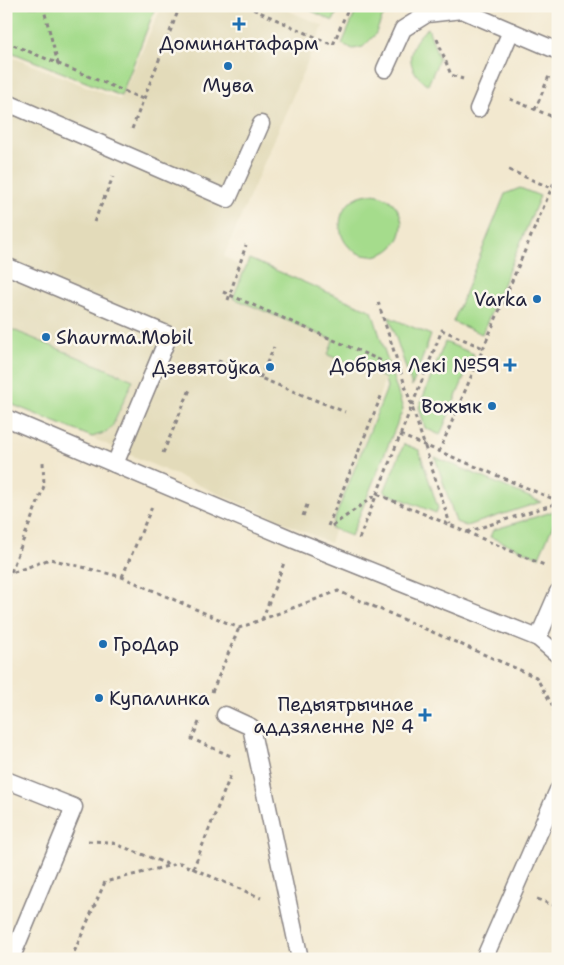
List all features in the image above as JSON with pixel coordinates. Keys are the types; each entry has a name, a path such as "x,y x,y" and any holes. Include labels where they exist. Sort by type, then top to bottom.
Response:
{"lane":[{"path":"385,69 403,29 427,14 462,10 558,51"},
{"path":"478,108 511,31"},
{"path":"6,112 10,104 228,199 261,124"},
{"path":"6,266 169,335 115,464"},
{"path":"6,418 294,540 538,638 558,655"},
{"path":"538,638 558,592"},
{"path":"225,716 251,727 300,959"},
{"path":"6,780 74,807 10,955"},
{"path":"484,959 558,790"}],"path":[{"path":"44,6 58,64"},
{"path":"146,94 180,6"},
{"path":"246,6 333,45 350,6"},
{"path":"435,35 451,75 464,80"},
{"path":"6,42 143,100"},
{"path":"535,110 550,72"},
{"path":"505,97 558,119"},
{"path":"509,170 552,188 558,186"},
{"path":"439,452 558,173"},
{"path":"6,194 11,198"},
{"path":"228,300 246,245"},
{"path":"223,292 398,368"},
{"path":"378,302 450,525"},
{"path":"357,544 442,330 483,348"},
{"path":"260,378 274,347"},
{"path":"218,361 345,412"},
{"path":"163,453 191,388"},
{"path":"377,494 326,531 382,394"},
{"path":"400,435 558,502"},
{"path":"11,573 44,486 43,458"},
{"path":"122,577 162,484"},
{"path":"377,494 544,565"},
{"path":"262,620 308,502"},
{"path":"466,532 558,502"},
{"path":"6,574 50,559 122,577 239,628 338,591 536,677 554,708 557,734"},
{"path":"238,759 192,739 239,628"},
{"path":"206,707 225,716"},
{"path":"193,869 234,768"},
{"path":"60,840 110,842 171,866"},
{"path":"71,959 105,882 180,863 262,898"}],"shaded area":[{"path":"162,6 278,6 323,26 224,256 389,366 330,543 6,400 6,74 14,58 120,100"}],"green space":[{"path":"6,6 156,6 121,96 11,52 6,63"},
{"path":"301,6 340,6 333,21"},
{"path":"358,6 393,6 382,18 375,35 363,47 353,49 342,44"},
{"path":"428,28 439,59 428,85 415,72 411,57 415,42"},
{"path":"520,188 540,196 482,334 453,322 505,194"},
{"path":"365,194 377,194 393,203 400,213 402,225 400,237 393,247 377,256 365,256 354,251 345,242 340,231 340,219 345,208 354,199"},
{"path":"249,259 372,311 403,409 351,536 331,528 387,388 385,378 328,355 333,340 233,298"},
{"path":"389,317 431,335 412,386"},
{"path":"6,327 133,380 112,427 104,433 92,437 6,402"},
{"path":"445,342 474,354 440,435 425,428 419,407"},
{"path":"404,444 419,450 438,508 436,513 384,492"},
{"path":"435,457 541,502 466,526 456,522"},
{"path":"558,510 539,557 490,537 493,530"}],"place":[{"name":"Доминантафарм","path":"239,24"},
{"name":"Мува","path":"228,66"},
{"name":"Varka","path":"537,299"},
{"name":"Shaurma.Mobil","path":"46,337"},
{"name":"Добрыя Лекі №59","path":"510,365"},
{"name":"Дзевятоўка","path":"270,367"},
{"name":"Вожык","path":"492,406"},
{"name":"ГроДар","path":"103,644"},
{"name":"Купалинка","path":"99,698"},
{"name":"Педыятрычнае аддзяленне № 4","path":"425,715"}]}
